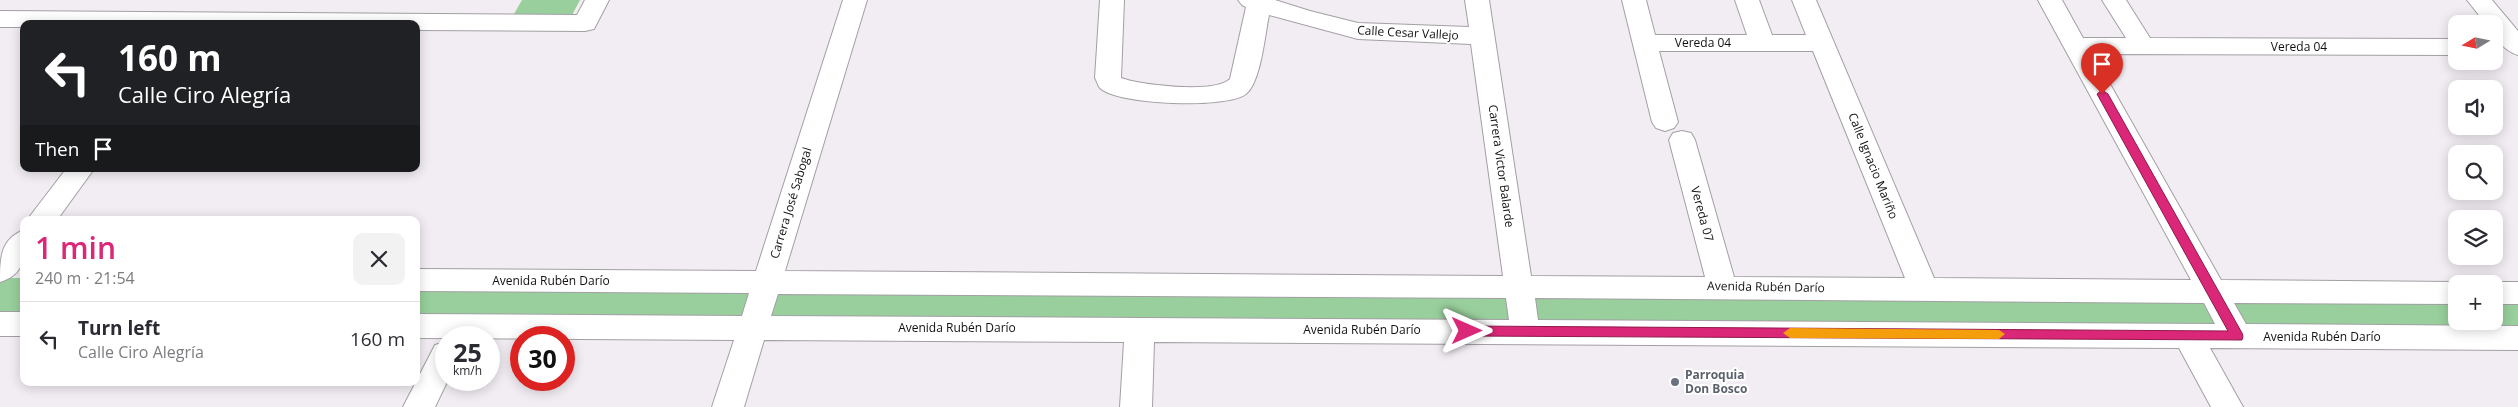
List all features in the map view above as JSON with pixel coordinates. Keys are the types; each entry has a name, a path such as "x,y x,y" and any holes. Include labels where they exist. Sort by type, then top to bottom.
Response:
{"street":[{"path":"200,20 216,0"},
{"path":"491,22 505,0"},
{"path":"420,22 585,23 597,0"},
{"name":"Carrera José Sabogal","path":"728,407 855,0"},
{"path":"1112,0 1108,78 1110,83 1131,90 1181,94 1226,92 1237,87 1242,82 1254,2"},
{"name":"Carrera Victor Balarde","path":"1477,0 1525,331"},
{"name":"Vereda 07","path":"1634,0 1644,43 1722,287"},
{"path":"1747,0 1762,42 1822,43"},
{"name":"Calle Ignacio Mariño","path":"1804,0 1924,289"},
{"path":"2050,0 2237,336"},
{"path":"2114,0 2143,46"},
{"path":"2479,0 2518,47"},
{"name":"Calle Cesar Vallejo","path":"1254,2 1304,18 1358,31 1482,36"},
{"path":"0,19 66,20"},
{"name":"Vereda 04","path":"1644,43 1762,42"},
{"name":"Vereda 04","path":"2076,46 2448,47"},
{"path":"2503,47 2518,47"},
{"path":"44,216 80,172"},
{"path":"0,271 20,246"},
{"path":"0,278 20,278"},
{"name":"Avenida Rubén Darío","path":"420,280 2448,293"},
{"path":"2503,293 2518,293"},
{"path":"0,324 20,324"},
{"name":"Avenida Rubén Darío","path":"420,327 435,329"},
{"name":"Avenida Rubén Darío","path":"500,331 752,327 1140,328 2518,338"},
{"path":"1136,407 1140,328"},
{"path":"2188,336 2227,407"},
{"path":"420,407 435,376"}],"green space":[{"path":"522,0 580,0 569,21 510,21"},
{"path":"0,278 20,278 20,324 0,324"},
{"path":"420,280 2448,293 2448,330 2503,330 2503,293 2518,293 2518,338 420,326"}],"slow traffic":[{"path":"1790,333 1999,334"}],"place":[{"name":"Parroquia Don Bosco","path":"1675,382"}],"route":[{"path":"1467,331 2237,336 2102,94"}]}
